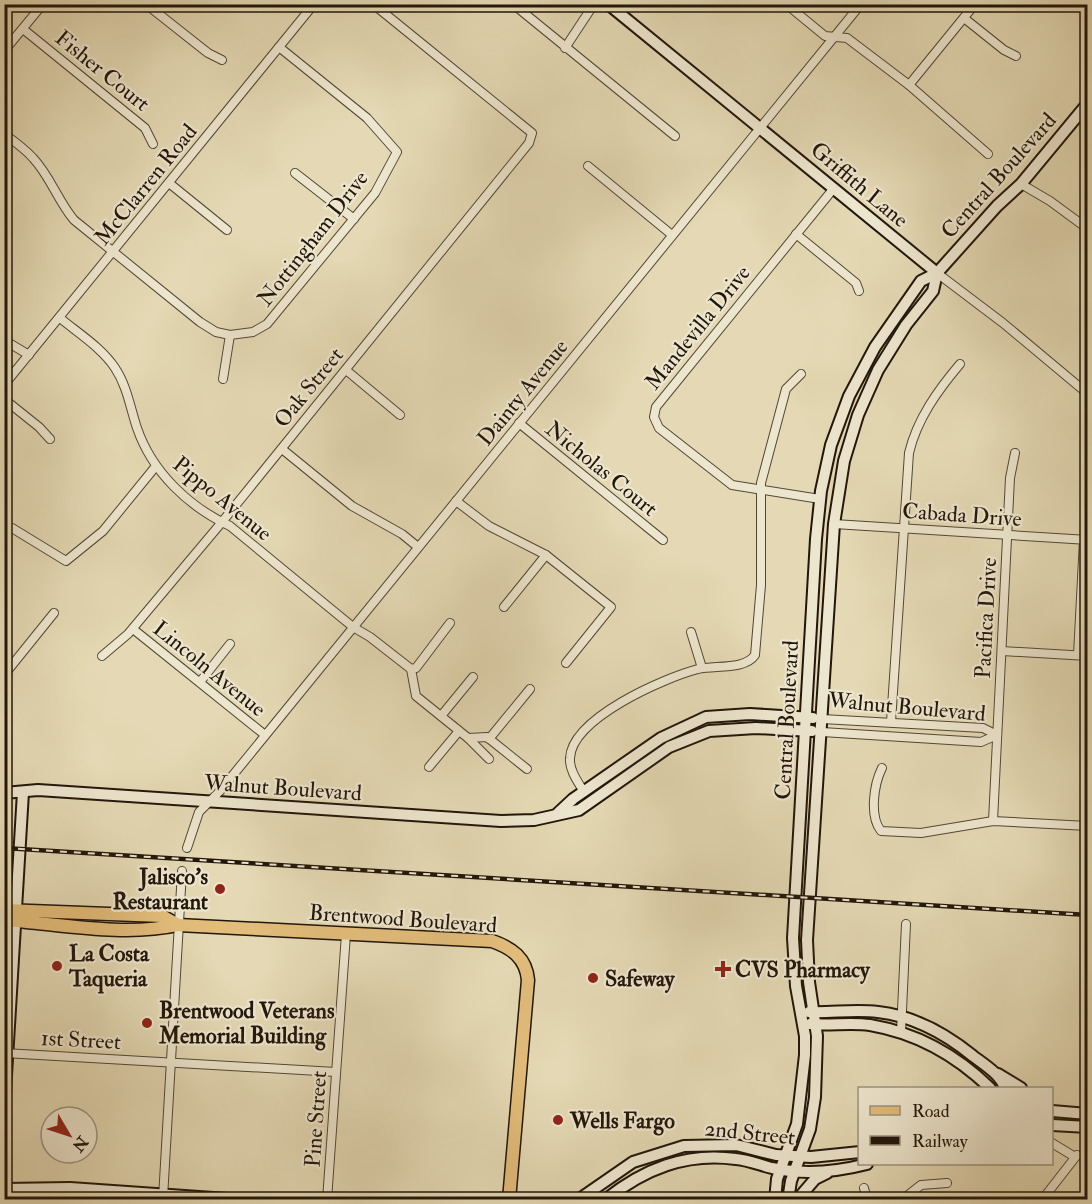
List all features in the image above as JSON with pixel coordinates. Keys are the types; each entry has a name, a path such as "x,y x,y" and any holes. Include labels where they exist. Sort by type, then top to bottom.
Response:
{"main road":[{"name":"Brentwood Boulevard","path":"11,915 104,928 162,928 178,925 492,941 511,949 523,962 528,980 509,1200"}],"street":[{"path":"4,51 43,4"},
{"path":"146,4 208,53 222,60"},
{"name":"McClarren Road","path":"4,385 314,4"},
{"name":"Oak Street","path":"102,656 133,629 282,449 529,143 532,133 373,4"},
{"path":"513,4 675,136"},
{"path":"566,48 594,4"},
{"name":"Griffith Lane","path":"608,4 1088,394"},
{"path":"786,4 825,36 847,38 909,85 988,153"},
{"name":"Dainty Avenue","path":"187,848 199,812 265,735 861,4"},
{"path":"909,85 975,4"},
{"path":"964,18 1004,50 1016,56"},
{"name":"Fisher Court","path":"23,29 145,128 153,144"},
{"name":"Nottingham Drive","path":"230,335 254,332 276,315 375,193 397,152 367,118 279,47"},
{"name":"Central Boulevard","path":"775,1200 781,1170 797,1124 802,1088 803,1023 795,974 793,938 820,499 831,445 849,396 895,314 921,281 937,273 997,206 1021,184 1088,103"},
{"path":"4,134 33,157 46,174 60,203 74,220 200,322 216,332 230,335 223,379"},
{"path":"588,166 672,235"},
{"path":"295,173 354,219"},
{"path":"169,183 227,230"},
{"path":"1021,184 1050,201 1088,229"},
{"name":"Mandevilla Drive","path":"820,499 761,492 732,485 659,428 654,417 656,407 834,188"},
{"path":"796,234 856,283 859,291"},
{"name":"Central Boulevard","path":"788,1200 810,1130 815,1097 816,1024 807,940 834,524 843,461 858,415 878,370 906,325 933,291 937,273"},
{"name":"Pippo Avenue","path":"60,318 97,348 113,366 124,385 145,449 173,486 230,526 353,627 370,637 411,669"},
{"path":"4,340 29,355"},
{"path":"891,722 903,528 911,443 933,400 960,364"},
{"path":"346,370 400,415"},
{"path":"584,792 570,762 574,744 581,734 631,696 667,678 702,668 746,663 756,652 761,585 761,492 786,389 801,374"},
{"path":"4,399 39,427 50,439"},
{"name":"Nicholas Court","path":"519,423 663,540"},
{"path":"282,449 352,506 402,534 418,547"},
{"name":"Pacifica Drive","path":"993,821 1010,478 1015,453"},
{"path":"12,528 66,561 103,531 156,466"},
{"path":"456,501 489,526 546,555 611,607 566,663"},
{"name":"Cabada Drive","path":"834,524 1086,540"},
{"path":"1078,656 1086,540"},
{"path":"504,608 546,555"},
{"path":"4,675 54,614"},
{"path":"450,623 416,668 411,669 416,696 468,738 489,759"},
{"name":"Lincoln Avenue","path":"133,629 265,735"},
{"path":"691,632 702,668"},
{"path":"200,682 230,644"},
{"path":"1002,651 1088,656"},
{"path":"441,716 473,678"},
{"path":"489,739 530,689"},
{"name":"Walnut Boulevard","path":"557,813 660,738 706,717 750,714 891,722 983,728 997,735"},
{"name":"Walnut Boulevard","path":"4,793 38,790 501,821 534,820 557,813 579,810 656,755 692,736 725,729 806,731 981,742 997,735"},
{"path":"429,767 459,731"},
{"path":"468,738 489,739 527,769"},
{"path":"882,768 875,780 875,819 881,831 921,833 993,821 1088,826"},
{"path":"4,1109 11,915 23,792"},
{"path":"163,1197 182,871"},
{"path":"901,1032 906,924"},
{"name":"Pine Street","path":"327,1200 346,934"},
{"path":"802,1012 879,1012 902,1017 945,1035 1018,1087"},
{"path":"803,1023 868,1024 901,1032 934,1045 961,1062 988,1087"},
{"name":"1st Street","path":"6,1053 336,1072"},
{"path":"994,1072 1004,1087"},
{"path":"1053,1106 1065,1112"},
{"path":"1053,1111 1088,1114"},
{"path":"1053,1125 1088,1127"},
{"path":"1042,1200 1076,1156 1053,1144"},
{"name":"2nd Street","path":"578,1200 633,1162 675,1148 736,1145 801,1157 833,1157 858,1152"},
{"name":"2nd Street","path":"605,1200 638,1176 678,1161 738,1159 795,1172 833,1170 861,1165"},
{"path":"796,1200 815,1179 833,1170"},
{"path":"902,1200 921,1185 947,1183"},
{"path":"4,1190 70,1188 163,1197 242,1200"},
{"path":"864,1188 867,1200"},
{"path":"4,1190 55,1200"}],"railway":[{"path":"4,848 1088,915"}],"place":[{"name":"Jalisco's Restaurant","path":"220,889"},
{"name":"La Costa Taqueria","path":"57,966"},
{"name":"CVS Pharmacy","path":"723,969"},
{"name":"Safeway","path":"593,978"},
{"name":"Brentwood Veterans Memorial Building","path":"147,1023"},
{"name":"Wells Fargo","path":"558,1120"}]}
